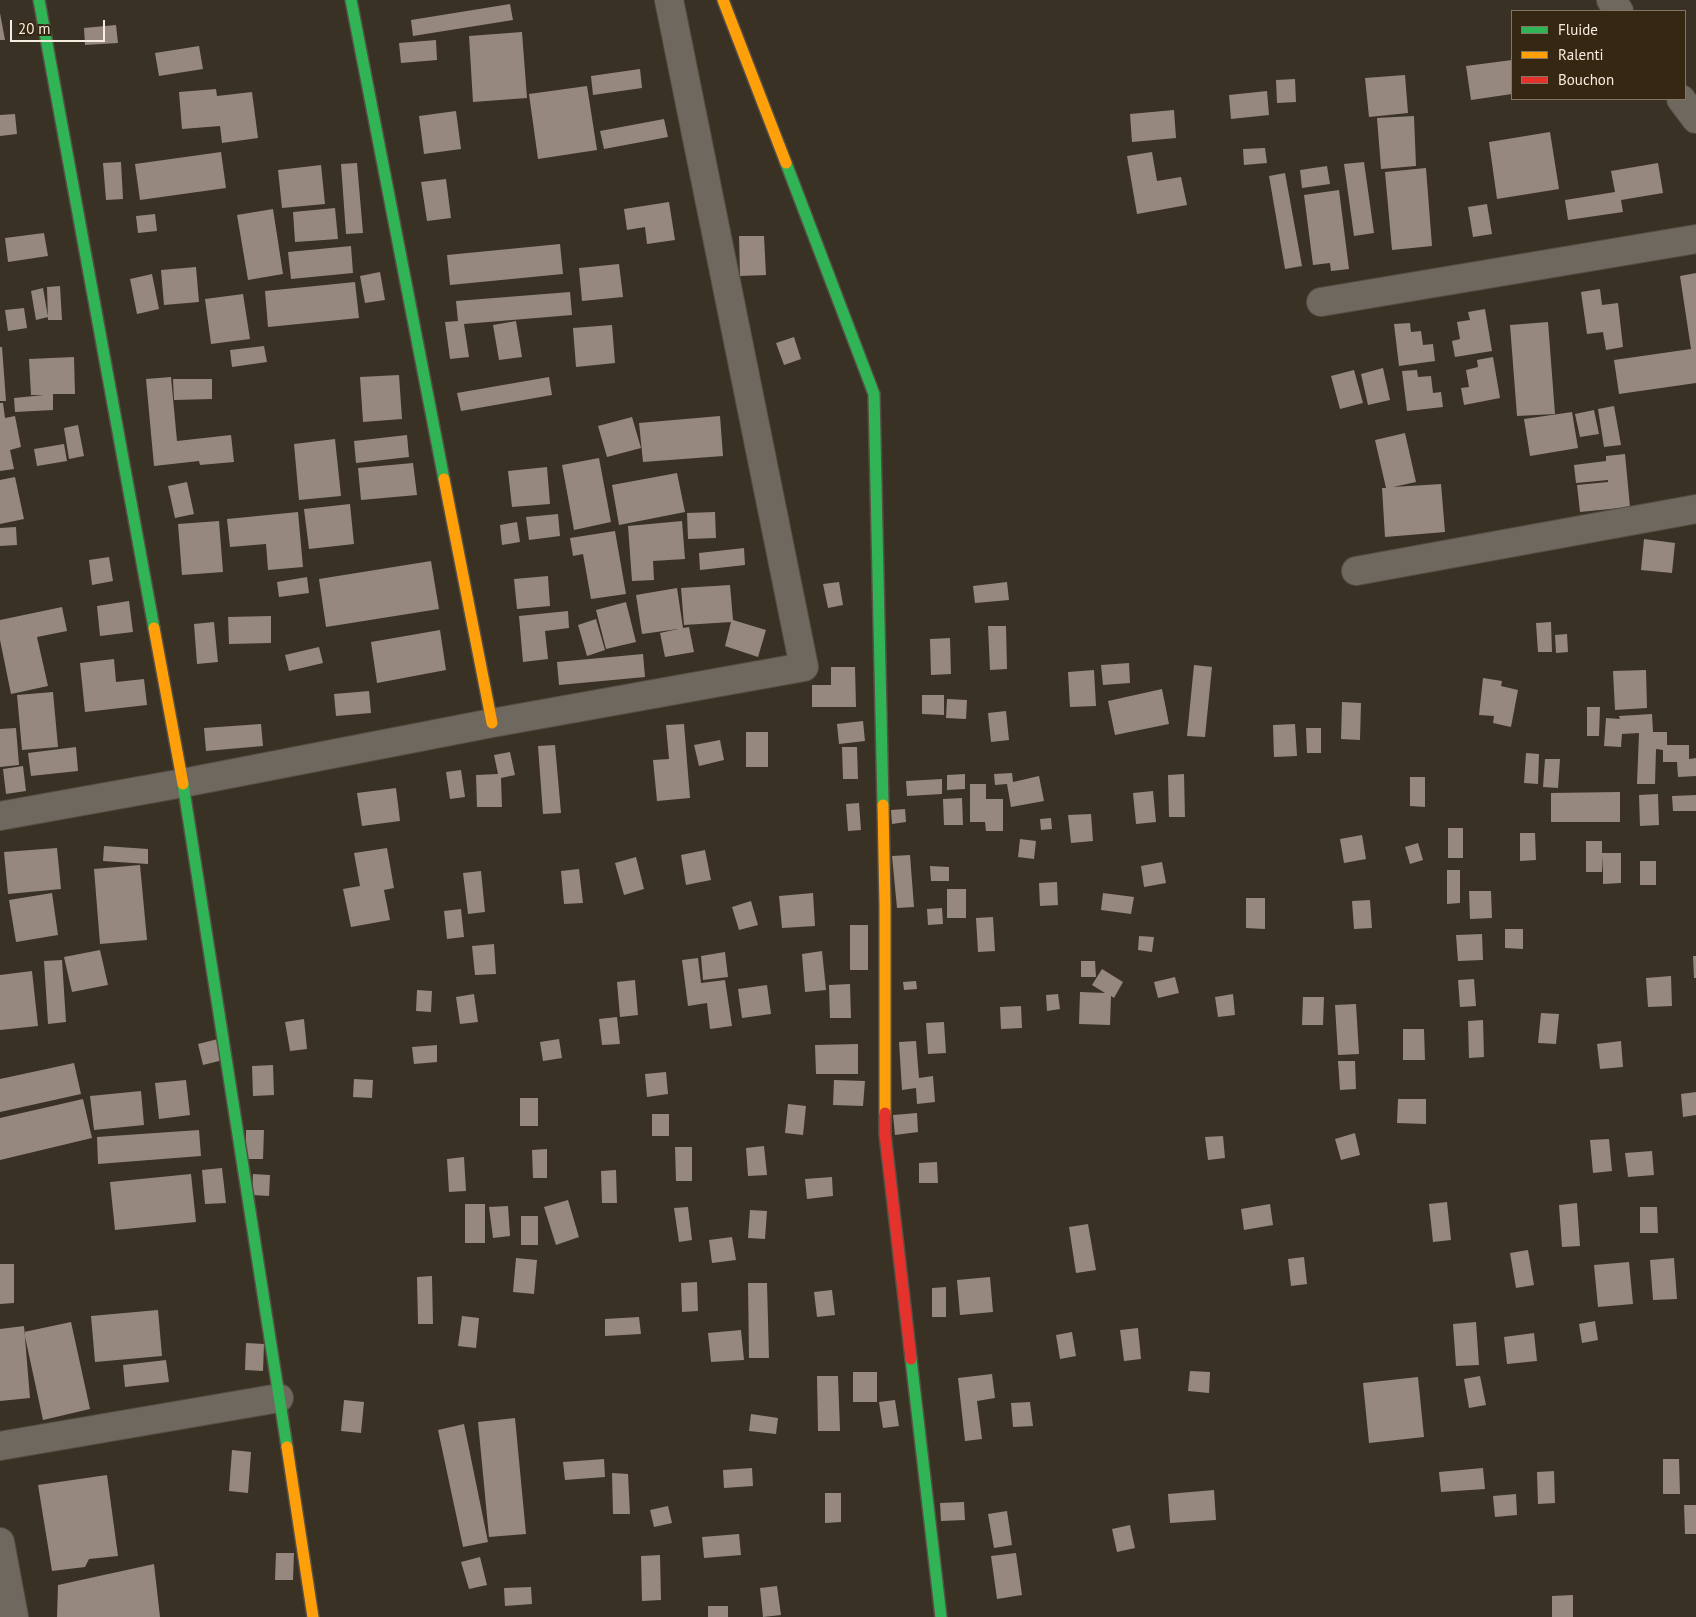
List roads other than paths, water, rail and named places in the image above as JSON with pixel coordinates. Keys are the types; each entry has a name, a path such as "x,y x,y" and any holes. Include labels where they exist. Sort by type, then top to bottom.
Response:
{"street":[{"path":"39,0 182,783 313,1617"},
{"path":"351,0 492,723"},
{"path":"0,816 492,723 804,667 669,0"},
{"path":"723,0 874,394 885,896 885,1134 941,1617"},
{"path":"1682,100 1696,120"},
{"path":"1321,302 1696,239"},
{"path":"1356,571 1696,509"},
{"path":"0,1446 279,1398"},
{"path":"0,1542 14,1617"}]}
